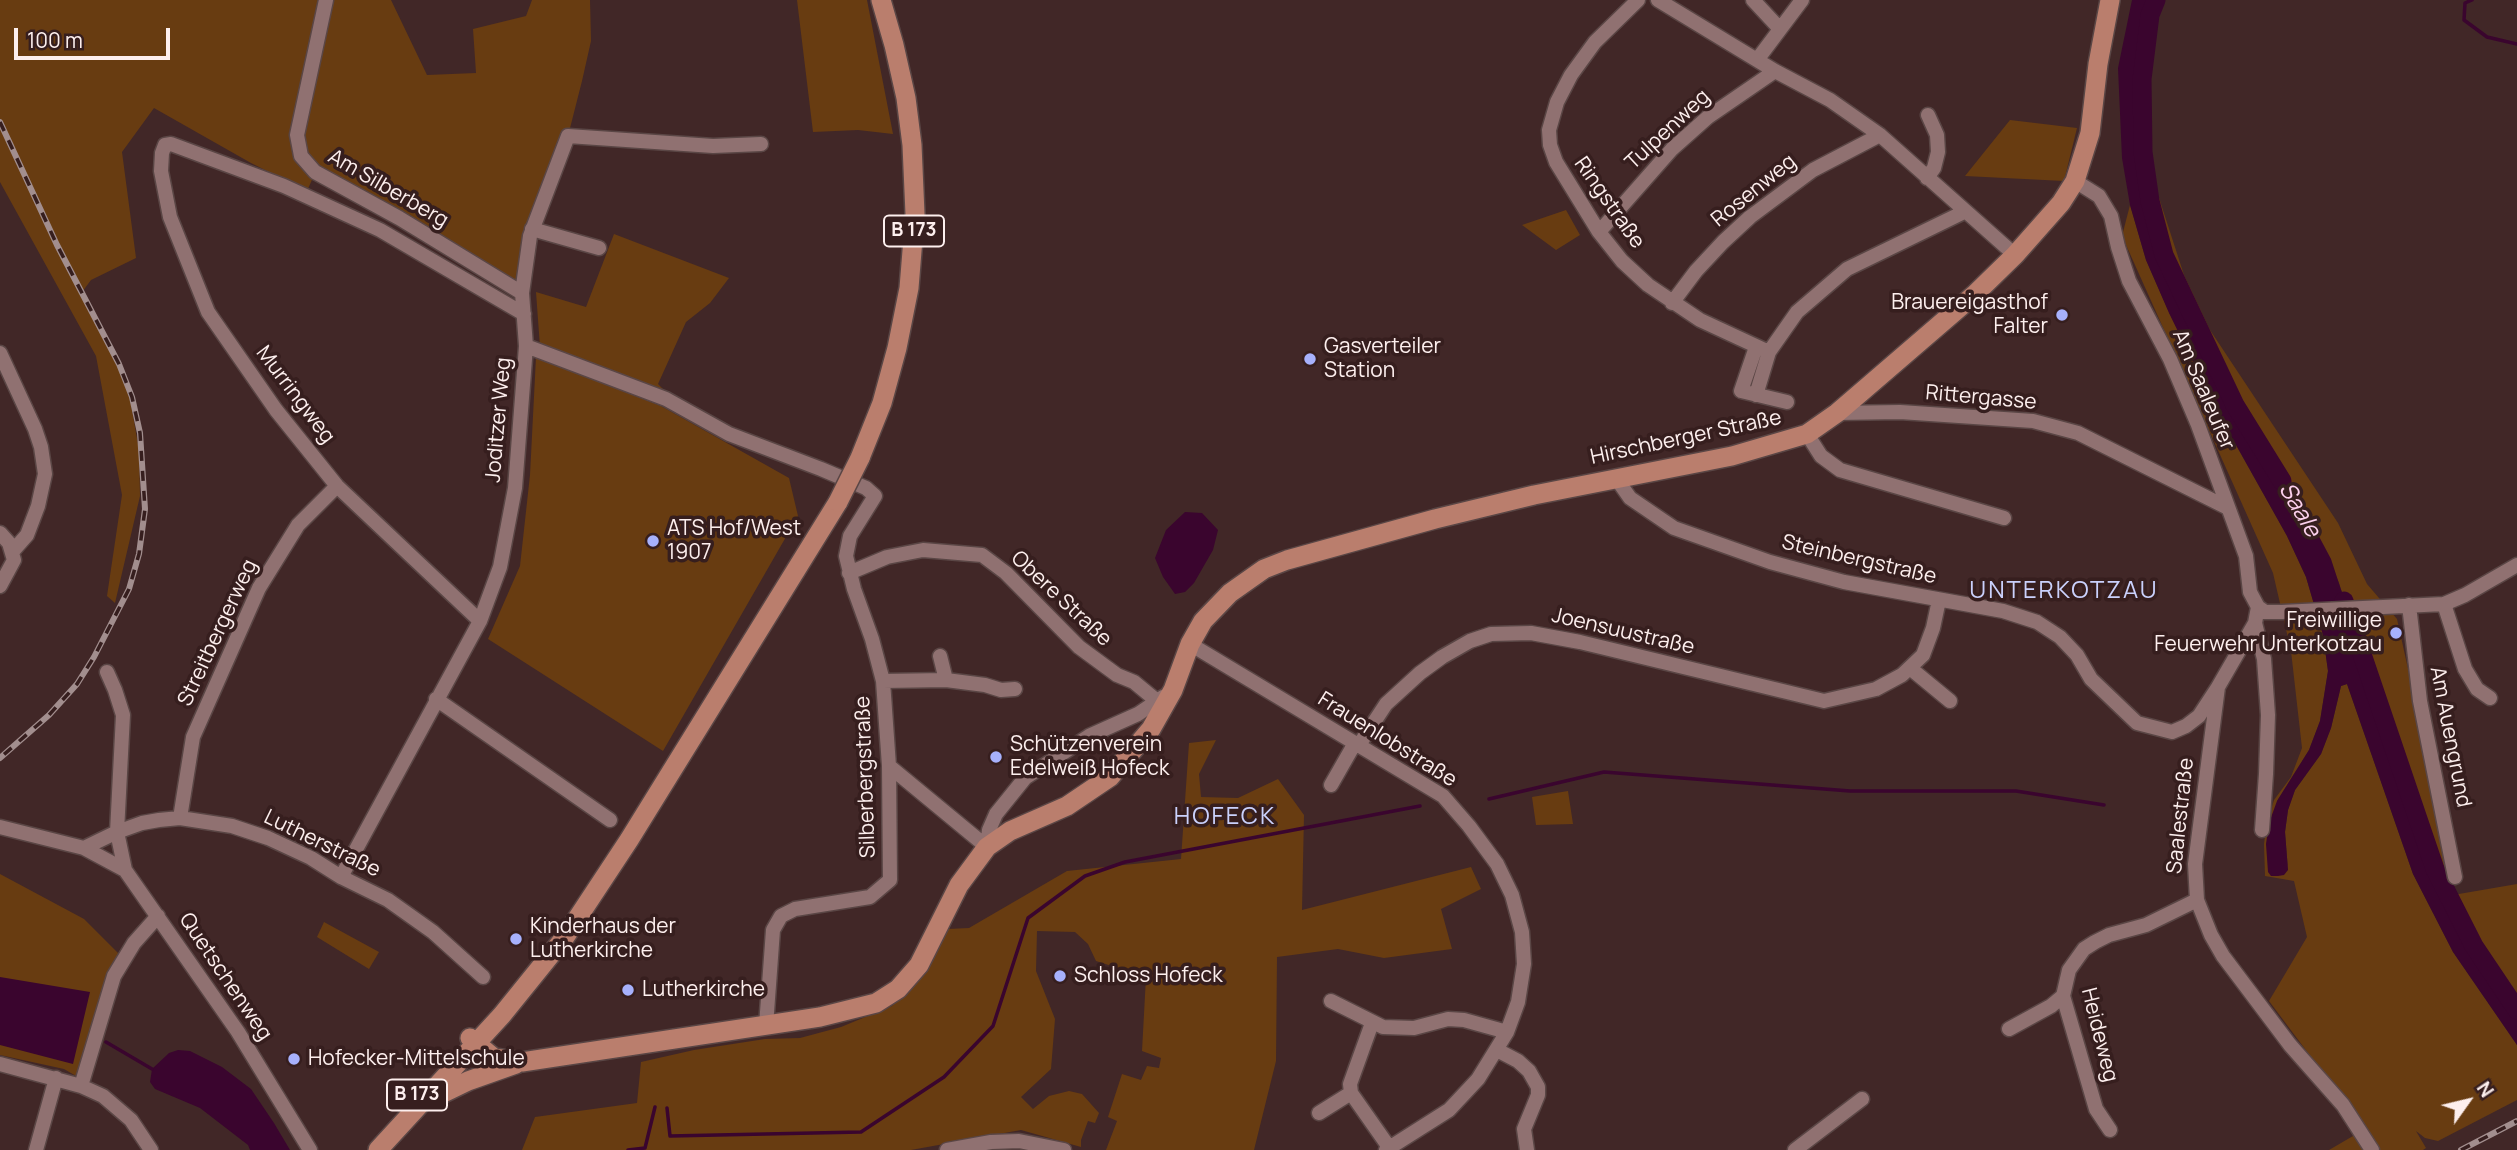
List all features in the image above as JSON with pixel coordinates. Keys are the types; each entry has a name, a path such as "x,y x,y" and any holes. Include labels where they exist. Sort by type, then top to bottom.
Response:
{"main road":[{"name":"B 173","path":"362,1150 473,1041 565,937 629,840 838,502 860,458 882,403 897,348 909,288 915,214 910,125 899,63 881,0"},
{"name":"Hirschberger Straße","path":"522,1062 820,1017 876,1003 898,989 919,965 959,885 987,848 1010,831 1067,806 1110,777 1151,729 1165,695 1203,621 1230,593 1264,569 1287,560 1435,519 1616,478 1732,456 1807,434 1840,412 2015,256 2061,203 2075,181 2090,134 2098,64 2110,0"},
{"name":"B 173","path":"378,1150 423,1102 473,1041"},
{"path":"473,1041 494,1058 522,1062"},
{"path":"423,1102 468,1081 522,1062"}],"street":[{"name":"Am Silberberg","path":"326,0 297,135 301,156 315,173 399,218 522,293"},
{"name":"Ringstraße","path":"1638,0 1595,42 1571,75 1557,102 1549,130 1550,145 1556,162 1599,232 1622,261 1672,303 1700,320 1763,350"},
{"path":"1657,0 1775,71 1830,100 1880,135 2015,256"},
{"path":"1753,0 1780,29"},
{"path":"1757,60 1802,0"},
{"name":"Tulpenweg","path":"1599,232 1672,149 1708,117 1775,71"},
{"path":"1927,178 1934,168 1938,152 1937,135 1928,115"},
{"name":"Rosenweg","path":"1672,303 1696,271 1750,217 1812,170 1880,135"},
{"name":"Joditzer Weg","path":"341,877 480,621 500,568 515,488 526,346 522,293 532,229 568,136 713,146 761,144"},
{"name":"Murringweg","path":"480,621 337,486 276,410 208,312 170,217 161,171 165,145 196,152 284,186 380,230 524,314"},
{"name":"Am Saaleufer","path":"2075,181 2099,196 2111,216 2129,281 2170,359 2199,425 2246,556 2249,592 2258,607"},
{"path":"1787,402 1741,391 1763,350 1797,312 1847,269 1964,212"},
{"path":"532,229 599,248"},
{"name":"Silberbergstraße","path":"526,346 666,400 729,434 821,469 875,496 850,536 846,545 846,556 883,681 889,766 890,880 870,897 795,909 781,916 773,930 766,1026"},
{"path":"0,353 35,429 45,474 38,506 27,536 12,552"},
{"name":"Rittergasse","path":"1840,412 1900,412 2033,421 2078,433 2228,508"},
{"path":"1807,434 1821,456 1840,471 2004,518"},
{"name":"Steinbergstraße","path":"1616,478 1630,498 1674,528 1770,562 1844,582 2003,611 2037,622 2060,637 2077,655 2091,679 2137,723 2172,732 2186,726 2199,716 2218,687"},
{"name":"Streitbergerweg","path":"180,818 193,737 259,588 298,525 337,486"},
{"path":"0,533 9,543 14,560 0,586"},
{"name":"Obere Straße","path":"849,573 887,557 923,550 982,555 1006,573 1079,647 1117,675 1165,695"},
{"path":"2258,607 2265,612 2282,612 2444,604 2465,596 2517,565"},
{"name":"Joensuustraße","path":"1331,785 1386,704 1420,673 1451,652 1470,641 1491,634 1531,633 1580,642 1824,701 1876,690 1902,675 1923,655 1939,600"},
{"path":"2444,604 2465,669 2477,689 2490,698"},
{"name":"Am Auengrund","path":"2402,606 2455,877"},
{"name":"Saalestraße","path":"2258,607 2255,623 2218,687 2195,864 2197,900 2223,956 2290,1045 2343,1105 2372,1150"},
{"path":"2255,623 2264,659 2268,715 2262,830"},
{"name":"Frauenlobstraße","path":"1190,644 1443,796 1497,864 1512,895 1522,932 1524,964 1518,1002 1507,1032 1478,1079 1449,1110 1389,1149"},
{"path":"940,656 946,680"},
{"path":"1910,667 1950,701"},
{"path":"107,672 123,715 117,832 125,870"},
{"path":"883,681 946,680 985,685 1000,691 1015,689"},
{"path":"987,848 989,830 996,814 1025,778 1089,736 1138,714 1165,695"},
{"path":"436,699 610,820"},
{"path":"889,766 987,848"},
{"name":"Lutherstraße","path":"84,848 142,823 180,818 232,826 268,838 312,858 341,877 388,900 415,919 483,977"},
{"path":"0,827 84,848"},
{"name":"Quetschenweg","path":"84,848 125,870 238,1032 310,1150"},
{"name":"Heideweg","path":"2110,1130 2096,1109 2063,996 2068,970 2084,949 2109,935 2146,925 2197,900"},
{"path":"81,1086 114,976 134,943 158,916"},
{"path":"2009,1029 2051,1006 2063,996"},
{"path":"1331,1001 1372,1023 1397,1029 1414,1028 1448,1019 1464,1020 1507,1032"},
{"path":"1372,1023 1350,1084 1351,1093 1389,1149"},
{"path":"1497,1051 1518,1061 1529,1071 1538,1087 1538,1095 1524,1129 1527,1150"},
{"path":"0,1064 81,1086 115,1104 131,1120 151,1150"},
{"path":"36,1150 56,1078"},
{"path":"1319,1113 1351,1093"},
{"path":"1796,1150 1862,1099"},
{"path":"947,1150 1019,1140 1064,1150"}],"shaded area":[{"path":"0,0 391,0 427,75 476,73 473,29 526,16 532,0 590,0 591,41 582,81 568,136 532,229 522,293 315,173 307,191 154,108 122,152 136,258 91,280 82,292 117,364 130,399 139,450 140,496 115,603 107,596 122,495 96,356 0,182"},
{"path":"797,0 867,0 893,134 858,130 813,132"},
{"path":"2010,120 2077,128 2064,181 1965,176"},
{"path":"2137,151 2149,167 2184,275 2210,330 2338,523 2367,584 2397,619 2430,768 2453,895 2517,884 2517,1010 2470,943 2444,896 2428,857 2339,583 2314,527 2233,407 2181,304 2160,254 2145,200"},
{"path":"2130,205 2146,260 2169,312 2217,411 2287,536 2306,577 2323,635 2328,671 2320,721 2309,750 2277,801 2288,870 2285,832 2288,810 2295,790 2321,754 2331,728 2341,686 2347,684 2413,874 2453,952 2517,1045 2517,1100 2438,1141 2425,1138 2416,1131 2426,1148 2423,1150 2329,1150 2365,1129 2269,1001 2307,937 2294,881 2265,876 2264,844 2267,822 2274,800 2291,777 2302,748 2291,651 2273,573 2122,236"},
{"path":"1566,210 1580,235 1556,250 1522,225"},
{"path":"614,234 729,278 710,303 686,322 658,384 665,391 540,347 536,292 586,307"},
{"name":"ATS Hof/West 1907","path":"536,357 661,406 789,478 798,516 663,751 488,639 520,566 530,475"},
{"path":"1216,740 1199,774 1201,797 1238,798 1278,779 1304,815 1302,910 1471,867 1481,889 1441,909 1452,949 1384,958 1338,949 1277,957 1276,1061 1254,1150 1106,1150 1117,1121 1108,1117 1122,1074 1141,1080 1147,1066 1159,1068 1161,1058 1142,1051 1146,977 1096,961 1088,944 1075,932 1037,931 1036,971 1055,1019 1051,1069 1021,1097 1033,1109 1049,1096 1069,1091 1082,1094 1099,1113 1095,1123 1088,1121 1081,1147 1021,1130 911,1150 522,1150 535,1117 637,1103 641,1062 694,1050 765,1039 800,1038 841,1027 892,1006 921,976 948,929 969,928 1067,871 1181,859 1189,743"},
{"path":"1568,791 1573,824 1536,825 1532,797"},
{"path":"0,874 84,919 124,959 83,1080 64,1069 0,1055"},
{"path":"324,922 379,952 369,969 317,937"}],"water":[{"path":"2132,0 2154,0 2143,60 2137,151 2145,200 2160,254 2181,304 2233,407 2314,527 2331,559 2428,857 2444,896 2470,943 2517,1010 2517,1045 2453,952 2413,874 2347,684 2341,686 2331,728 2321,754 2295,790 2288,810 2285,832 2288,870 2284,875 2278,876 2271,876 2268,872 2266,844 2269,823 2277,801 2309,750 2320,721 2328,671 2323,635 2306,577 2287,536 2217,411 2146,260 2130,205 2122,158 2118,68"},
{"path":"1185,512 1202,513 1218,530 1213,550 1194,583 1185,592 1175,594 1163,577 1155,558 1166,530"},
{"path":"0,977 90,992 73,1064 0,1045"},
{"path":"178,1050 190,1051 222,1067 251,1089 290,1150 250,1150 248,1145 200,1108 155,1089 150,1082 152,1069 169,1053"}],"waterway":[{"name":"Saale","path":"2156,0 2150,15 2142,79 2143,152 2150,201 2164,255 2235,405 2282,481"},
{"path":"2472,0 2465,3 2464,20 2487,37 2517,44"},
{"name":"Saale","path":"2344,601 2435,869 2474,946 2517,1010"},
{"path":"1489,799 1604,772 1850,791 2016,791 2104,805"},
{"path":"667,1108 670,1136 861,1132 944,1077 993,1026 1028,918 1085,876 1125,862 1420,806"},
{"path":"106,1042 152,1069"},
{"path":"628,1150 645,1148 655,1107"}],"railway":[{"path":"0,122 57,245 119,364 132,397 140,433 145,509 139,554 129,589 94,657 77,684 49,715 0,758"},
{"path":"2461,1150 2517,1121"}],"place":[{"name":"Brauereigasthof Falter","path":"2062,315"},
{"name":"Gasverteiler Station","path":"1310,359"},
{"name":"ATS Hof/West 1907","path":"653,541"},
{"name":"Freiwillige Feuerwehr Unterkotzau","path":"2396,633"},
{"name":"Schützenverein Edelweiß Hofeck","path":"996,757"},
{"name":"Kinderhaus der Lutherkirche","path":"516,939"},
{"name":"Schloss Hofeck","path":"1060,976"},
{"name":"Lutherkirche","path":"628,990"},
{"name":"Hofecker-Mittelschule","path":"294,1059"}],"district":[{"name":"UNTERKOTZAU","path":"2064,591"},
{"name":"HOFECK","path":"1225,817"}]}
